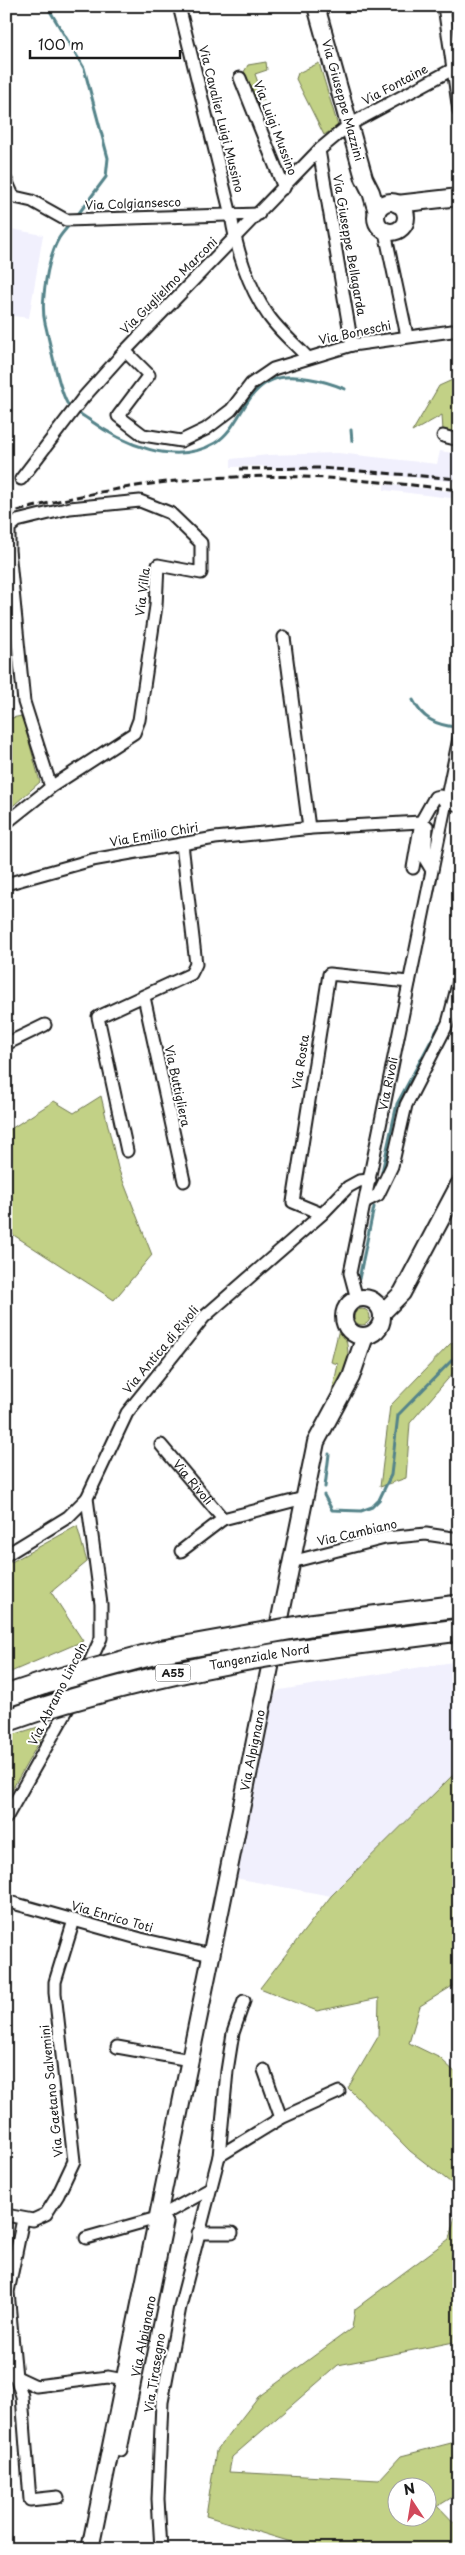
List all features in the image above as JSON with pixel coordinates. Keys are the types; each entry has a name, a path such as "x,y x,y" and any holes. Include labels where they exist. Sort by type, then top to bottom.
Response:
{"highway":[{"name":"Tangenziale Nord","path":"6,1696 45,1683 163,1650 310,1625 459,1606"},
{"name":"Tangenziale Nord","path":"6,1721 38,1710 152,1678 311,1649 459,1630"}],"street":[{"name":"Via Cavalier Luigi Mussino","path":"179,6 231,215 235,239"},
{"name":"Via Giuseppe Mazzini","path":"316,6 364,178 371,192 387,206"},
{"path":"444,6 453,31 453,69 459,111"},
{"name":"Via Fontaine","path":"349,125 453,69"},
{"name":"Via Luigi Mussino","path":"240,78 284,188"},
{"name":"Via Guglielmo Marconi","path":"21,479 74,409 125,350 235,239 319,150 349,125"},
{"name":"Via Giuseppe Bellagarda","path":"319,150 352,345"},
{"name":"Via Colgiansesco","path":"6,180 10,195 32,201 73,220 259,214"},
{"path":"387,206 459,196"},
{"path":"406,220 431,210 459,205"},
{"path":"386,232 397,231 402,228 406,220 404,209 387,206"},
{"path":"387,206 378,225 386,232 407,336"},
{"name":"Via Boneschi","path":"235,239 252,288 268,316 308,357"},
{"name":"Via Boneschi","path":"125,350 150,376 118,416 143,435 181,441 206,429 231,410 251,384 273,369 352,345 459,330"},
{"path":"443,436 459,440"},
{"name":"Via Villa","path":"8,550 9,528 17,521 70,508 140,501 170,513 201,543 201,573 158,565 153,624 139,720 134,733 51,787"},
{"path":"6,822 51,787 24,702 8,550"},
{"path":"284,636 309,828"},
{"name":"Via Rivoli","path":"382,1313 379,1307 363,1299 350,1273 459,738"},
{"path":"413,868 421,822 435,797 440,796 445,802 459,805"},
{"name":"Via Emilio Chiri","path":"6,884 92,860 182,844 309,828 421,822"},
{"name":"Via Rivoli","path":"421,822 427,826 426,859 431,868"},
{"path":"127,1151 98,1017 191,974 196,964 182,844"},
{"name":"Via Rosta","path":"322,1214 293,1202 329,974 409,982"},
{"path":"366,1201 378,1194 392,1166 406,1105 448,1023 459,980"},
{"name":"Via Buttigliera","path":"144,997 184,1181"},
{"path":"6,1044 45,1025"},
{"name":"Via Antica di Rivoli","path":"87,1498 127,1413 204,1317 322,1214 348,1187 359,1181 370,1180"},
{"path":"405,1285 388,1297 363,1299 347,1306 343,1318 345,1324 359,1335 380,1326 382,1313 397,1300 434,1236 459,1184"},
{"name":"Via Alpignano","path":"90,2549 316,1442 346,1389 354,1365 359,1335"},
{"name":"Via Rivoli","path":"161,1445 223,1519"},
{"path":"6,1555 68,1517 87,1498"},
{"name":"Via Abramo Lincoln","path":"6,1818 71,1703 97,1650 103,1625 102,1604 87,1498"},
{"path":"181,1551 223,1519 304,1498"},
{"name":"Via Cambiano","path":"291,1562 385,1538 426,1534 459,1539"},
{"name":"Via Enrico Toti","path":"6,1901 158,1944 211,1955"},
{"name":"Via Gaetano Salvemini","path":"6,2215 33,2220 46,2214 65,2182 74,2161 55,1982 74,1920"},
{"name":"Via Tirasegno","path":"162,2549 158,2499 162,2402 180,2307 219,2156 232,2042 244,2001"},
{"path":"117,2047 190,2060"},
{"path":"264,2070 281,2118"},
{"path":"219,2156 281,2118 339,2092"},
{"path":"86,2238 157,2218 210,2190"},
{"name":"Via Alpignano","path":"110,2448 121,2450 125,2431 167,2223 157,2218"},
{"path":"23,2219 8,2292 11,2375 22,2396 30,2500 58,2497"},
{"path":"198,2233 232,2233"},
{"path":"11,2375 36,2386 108,2377 124,2380"}],"shaded area":[{"path":"6,228 43,235 29,318 6,315"},
{"path":"440,451 459,454 459,482 352,472 285,470 260,466 231,467 231,459 268,455 338,453 437,464"},
{"path":"384,484 459,492 459,499 384,490"},
{"path":"459,1661 459,1769 331,1896 235,1878 272,1696 280,1690"}],"green space":[{"path":"266,62 267,70 255,74 264,100 256,103 244,72 248,65"},
{"path":"319,63 338,126 324,135 296,79 298,73"},
{"path":"459,377 459,433 443,431 442,415 412,432 439,386"},
{"path":"22,716 40,782 6,812 6,719"},
{"path":"101,1096 118,1168 152,1255 114,1300 12,1234 6,1227 6,1132 54,1101 74,1113"},
{"path":"359,1309 365,1309 370,1314 368,1323 359,1325 354,1320 354,1314"},
{"path":"340,1325 344,1333 348,1360 343,1378 332,1393 338,1364 331,1362"},
{"path":"459,1339 459,1366 410,1423 406,1478 380,1487 390,1406 450,1344"},
{"path":"77,1526 87,1562 51,1592 83,1641 6,1674 6,1565"},
{"path":"38,1727 46,1730 6,1800 6,1737"},
{"path":"459,1769 459,1982 420,2006 409,2043 440,2058 459,2076 459,2189 410,2151 348,2088 378,2037 379,1998 317,2011 260,1988 331,1896"},
{"path":"459,2201 459,2341 338,2365 232,2457 229,2472 379,2480 401,2456 459,2441 459,2493 438,2506 459,2528 459,2549 314,2549 206,2516 216,2451 258,2397 352,2328 355,2309 449,2239"}],"waterway":[{"path":"47,6 84,68 108,158 106,177 76,217"},
{"path":"70,224 59,238 51,256 44,292 45,323 57,376 67,403 74,410 102,428 117,437 149,449 166,453 183,453 199,450 215,443 231,428 255,392 272,380 299,377 328,383 345,389"},
{"path":"351,430 352,441"},
{"path":"413,700 421,712 430,720 456,727"},
{"path":"382,1172 397,1104 439,1026"},
{"path":"359,1279 374,1207"},
{"path":"324,1495 332,1510 361,1511 372,1507 379,1500 391,1475 398,1415 459,1353"},
{"path":"325,1487 329,1454"}],"railway":[{"path":"240,469 321,468 459,479"},
{"path":"6,514 91,494 148,484 206,478 263,476 319,478 459,490"}]}
